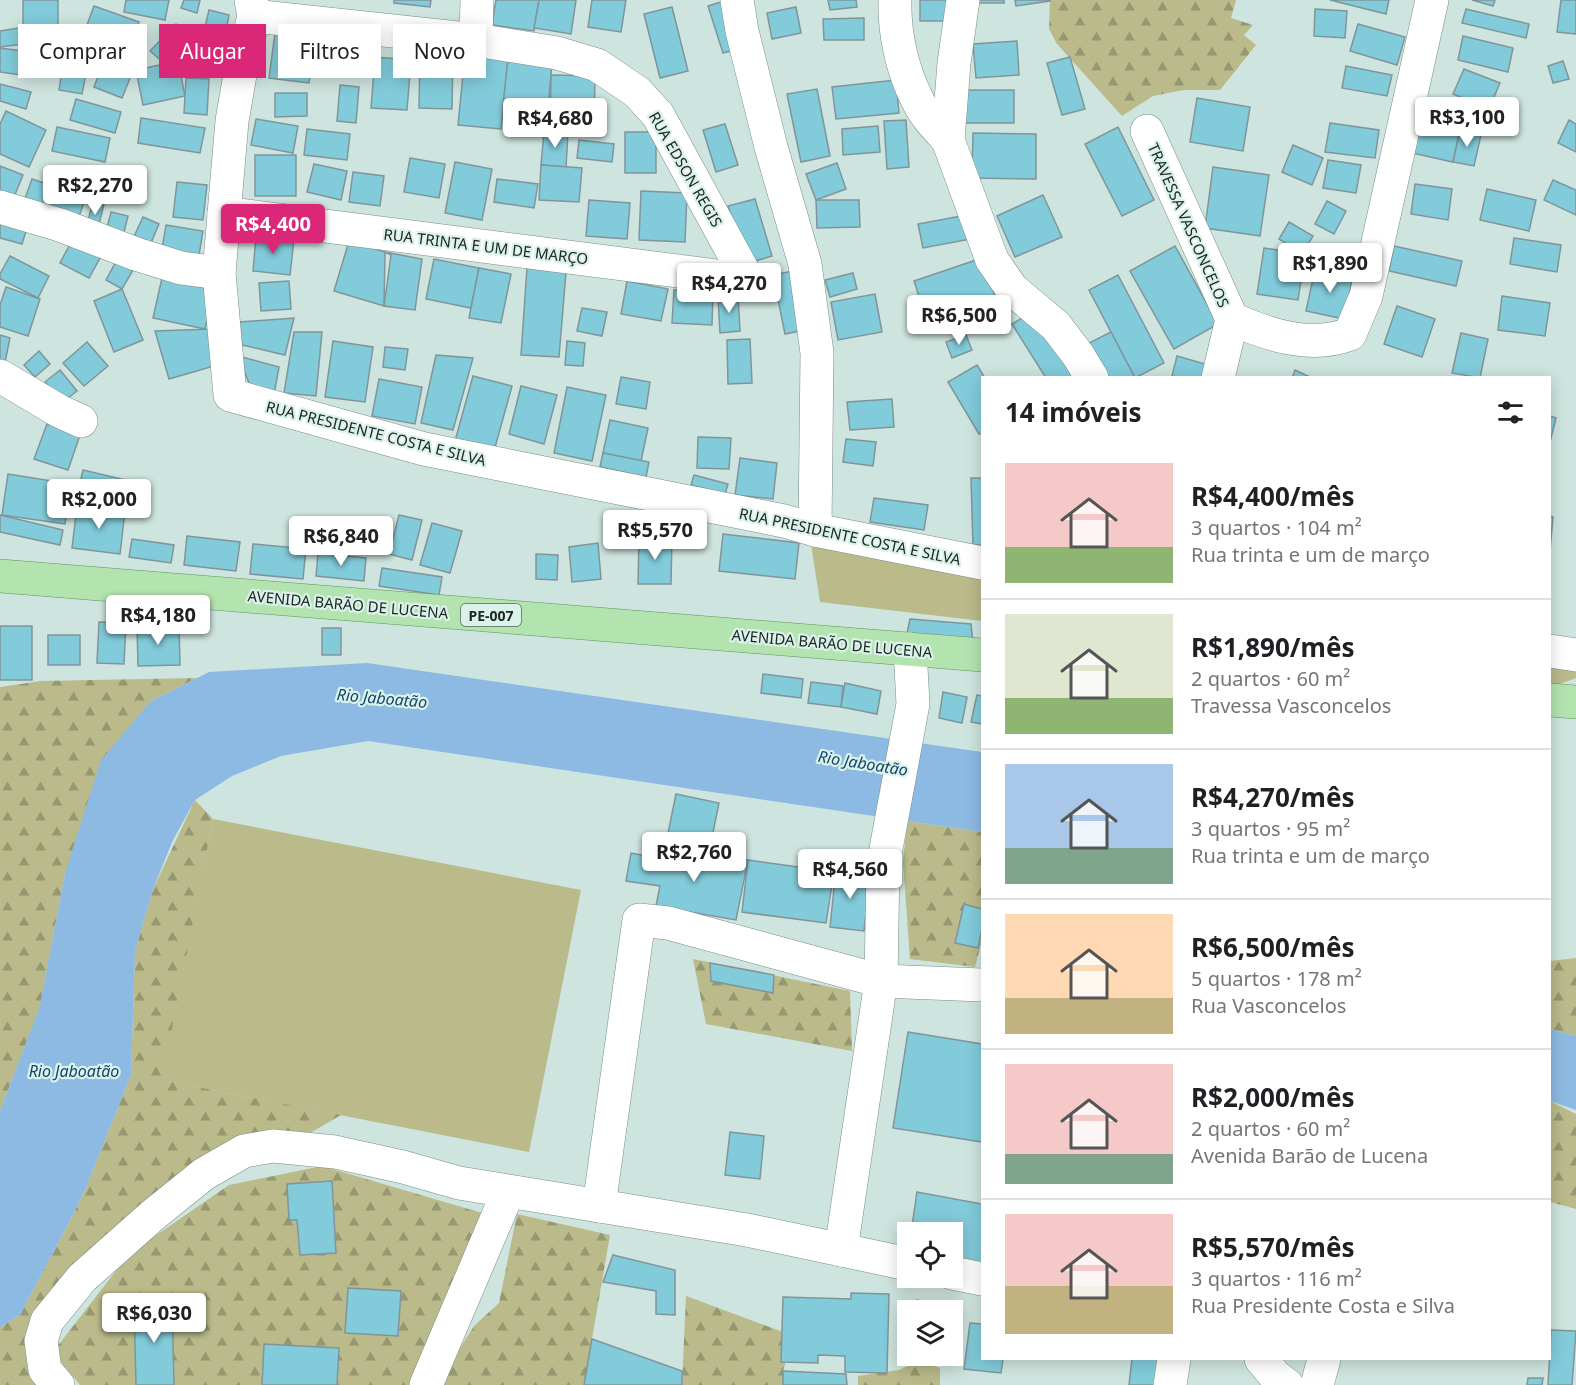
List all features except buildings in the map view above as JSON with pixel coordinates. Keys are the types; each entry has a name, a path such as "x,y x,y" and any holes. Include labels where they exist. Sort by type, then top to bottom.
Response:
{"main road":[{"name":"AVENIDA BARÃO DE LUCENA","path":"0,576 981,655"}],"street":[{"path":"476,24 477,0"},
{"path":"737,0 742,31 771,147 805,264 817,353 815,530"},
{"path":"895,0 901,57 916,99 929,119 948,140 992,260 1012,289 1056,326 1091,376"},
{"path":"948,140 954,63 963,0"},
{"name":"TRAVESSA VASCONCELOS","path":"1232,319 1266,333 1314,341 1339,338 1350,334 1366,296 1432,0"},
{"name":"RUA EDSON REGIS","path":"252,8 393,28"},
{"name":"RUA PRESIDENTE COSTA E SILVA","path":"252,8 232,121 219,273 230,395 424,449 981,563"},
{"name":"RUA EDSON REGIS","path":"486,42 557,53 597,65 637,92 658,115 748,280"},
{"name":"TRAVESSA VASCONCELOS","path":"1147,131 1232,319 1218,376"},
{"path":"0,207 60,225 136,254 182,268 219,273"},
{"name":"RUA TRINTA E UM DE MARÇO","path":"224,213 748,280"},
{"path":"0,376 59,411 81,421"},
{"path":"841,1250 881,981 883,865 913,704 910,649"},
{"path":"1551,651 1576,656"},
{"path":"599,1206 639,920 668,923 881,981 981,985"},
{"path":"52,1377 41,1341 47,1321 82,1278 153,1215 204,1174 244,1151 273,1146 335,1152 403,1167 459,1183 747,1230 897,1262"},
{"path":"426,1385 508,1192"},
{"path":"963,1275 981,1279"},
{"path":"1170,1385 1174,1360"},
{"path":"1262,1360 1275,1376 1287,1385"},
{"path":"1317,1385 1324,1360"}],"green space":[{"path":"1050,0 1236,0 1231,18 1253,25 1244,35 1256,45 1220,90 1184,90 1153,96 1122,116 1057,44 1049,29"},
{"path":"811,544 981,571 981,621 820,602"},
{"path":"1551,664 1576,671 1576,678 1555,686 1551,685"},
{"path":"197,678 151,701 65,873 40,1007 0,1111 0,687 41,681"},
{"path":"195,800 213,819 162,1080 341,1115 305,1136 240,1138 46,1306 50,1385 0,1385 0,1327 20,1315 66,1228 85,1190 131,1075 135,951 153,889"},
{"path":"213,819 581,890 529,1152 161,1080"},
{"path":"907,821 981,832 981,944 975,967 910,959 903,862"},
{"path":"1576,958 1576,1036 1551,1029 1551,961"},
{"path":"693,959 850,991 852,1051 706,1024"},
{"path":"1551,1102 1576,1114 1576,1209 1551,1202"},
{"path":"322,1166 482,1213 417,1385 80,1385 53,1352 129,1254 229,1185"},
{"path":"517,1214 610,1235 584,1385 444,1385 453,1359 474,1326 499,1303"},
{"path":"686,1296 794,1336 783,1371 783,1385 682,1385"},
{"path":"907,1366 940,1368 940,1385 858,1385 858,1376 899,1370"}],"water":[{"name":"Rio Jaboatão","path":"367,663 981,752 981,832 368,741 281,756 232,776 195,800 173,840 153,889 135,951 131,1075 85,1190 66,1228 20,1315 0,1327 0,1111 40,1006 65,873 101,760 151,701 209,672"},
{"path":"1551,1029 1576,1036 1576,1110 1551,1101"}]}
